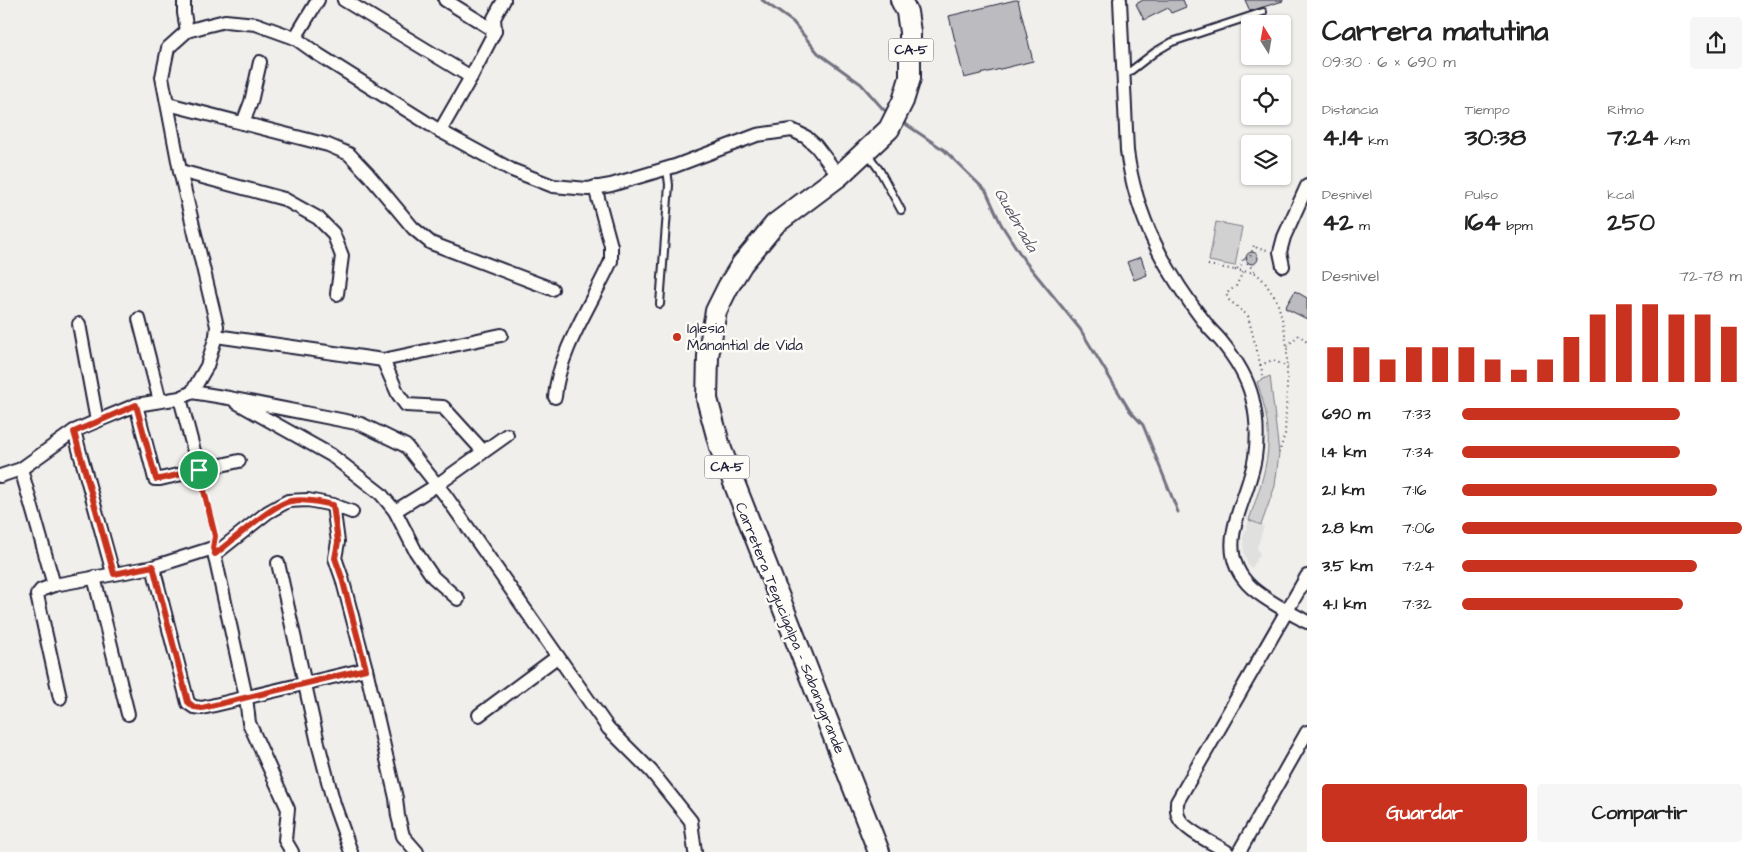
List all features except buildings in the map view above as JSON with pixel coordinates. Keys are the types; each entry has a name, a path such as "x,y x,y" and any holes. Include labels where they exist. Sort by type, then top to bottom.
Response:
{"highway":[{"name":"Carretera Tegucigalpa - Sabanagrande","path":"878,852 723,457 707,399 708,356 716,311 742,264 775,224 839,176 889,129 910,78 911,52 908,18 901,0"}],"street":[{"path":"184,0 187,31"},
{"path":"295,38 318,0"},
{"path":"344,0 471,77"},
{"path":"445,0 495,31"},
{"path":"440,131 495,31 494,18 504,0"},
{"path":"1120,0 1129,167 1136,198 1157,251 1207,326 1236,363 1246,381 1254,408 1257,435 1255,458 1234,528 1232,543 1234,558 1239,571 1252,587 1307,622"},
{"path":"0,476 21,469 74,432 97,421 136,405 180,398 192,392 207,366 217,326 180,171 162,77 168,48 187,31 225,21 256,24 295,38 440,131 512,170 552,186 595,188 633,180 757,135 792,130 806,137 816,146 839,176"},
{"path":"242,124 251,102 260,62"},
{"path":"168,104 328,145 349,154 413,228 431,243 552,289"},
{"path":"180,171 284,199 318,218 333,233 342,256 336,294"},
{"path":"1283,266 1280,252 1284,237 1307,186"},
{"path":"555,396 556,385 565,357 611,261 611,246 595,188"},
{"path":"139,319 160,401"},
{"path":"79,324 97,421"},
{"path":"216,336 383,360 501,335"},
{"path":"383,360 398,394 406,405 442,407 483,451"},
{"path":"192,392 361,424 406,446 437,485 608,728 651,771 691,821 695,852"},
{"path":"180,398 199,470"},
{"path":"229,398 331,455 381,494 395,511 416,552 434,578 458,599"},
{"path":"136,405 156,479 239,460"},
{"path":"74,432 114,574"},
{"path":"395,511 437,485 507,435"},
{"path":"21,469 54,585"},
{"path":"60,698 37,594 41,590 54,585 153,566 214,551 268,512 288,501 308,500 333,505 352,512"},
{"path":"333,505 338,542 335,558 366,669 403,836 417,852"},
{"path":"214,551 246,697 249,723 288,809 285,840 292,852"},
{"path":"278,563 334,804 351,852"},
{"path":"153,566 188,702 194,707 202,708 366,669"},
{"path":"1227,852 1184,825 1176,810 1177,802 1307,576"},
{"path":"94,577 128,714"},
{"path":"479,715 557,657"},
{"path":"1239,852 1307,732"}],"lane":[{"path":"1124,77 1155,52 1172,42 1263,12"},
{"path":"866,152 880,171 901,210"},
{"path":"660,304 669,185 667,169"}],"path":[{"path":"1235,270 1240,267 1241,261 1244,258 1250,257 1254,246 1258,249"},
{"path":"1244,258 1264,281 1277,301 1283,322 1288,367 1285,434 1280,453"},
{"path":"1208,265 1256,273"},
{"path":"1243,271 1236,286 1226,294 1229,300 1248,316 1264,379"},
{"path":"1287,346 1299,335 1307,342"},
{"path":"1260,365 1273,360 1288,367"},
{"path":"199,470 215,536 214,551"}],"shaded area":[{"path":"1216,222 1242,227 1235,266 1209,261"},
{"path":"1270,376 1279,453 1275,486 1261,525 1249,520 1261,483 1268,452 1267,420 1257,382"},
{"path":"1249,520 1264,526 1257,548 1260,554 1252,568 1248,565 1244,554 1243,538"}],"waterway":[{"name":"Quebrada","path":"762,0 793,22 818,53 861,84 883,109 889,113"},
{"name":"Quebrada","path":"901,121 944,150 986,191 1001,224 1024,260 1080,329 1130,411 1143,425 1178,512"}],"place":[{"name":"Iglesia Manantial de Vida","path":"677,337"}],"route":[{"path":"136,405 156,479 199,470 215,536 213,548 215,554 268,512 288,501 308,500 333,505 338,542 335,558 366,669 202,708 194,707 188,702 153,566 114,574 74,432 136,405"}]}
